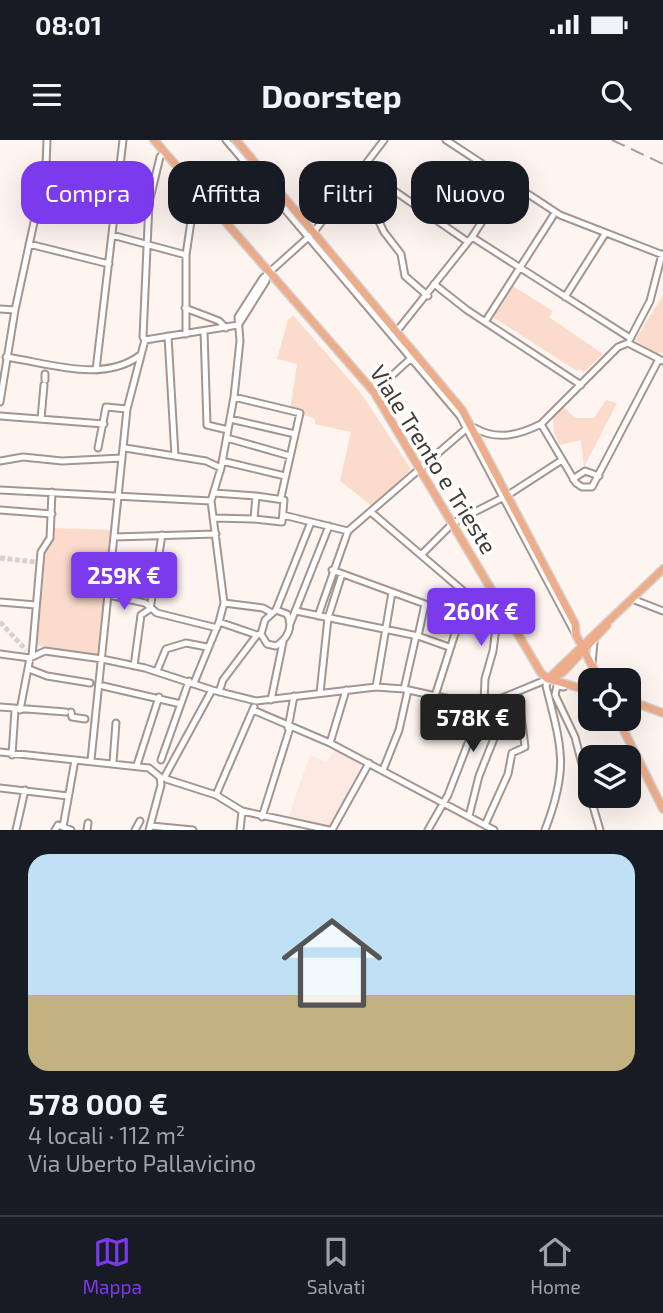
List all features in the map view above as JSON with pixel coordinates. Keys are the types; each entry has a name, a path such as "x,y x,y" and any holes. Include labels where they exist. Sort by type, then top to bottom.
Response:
{"main road":[{"name":"Viale Trento e Trieste","path":"154,140 172,161"},
{"path":"236,140 310,235 362,290 434,375 471,428 575,624 576,635 593,668"},
{"name":"Viale Trento e Trieste","path":"226,224 372,389 541,673 548,679"},
{"path":"548,679 663,569"},
{"path":"583,648 594,641 609,622"},
{"path":"548,679 578,686"},
{"path":"641,705 663,713"},
{"path":"620,731 629,745"},
{"path":"623,731 629,745"},
{"path":"641,768 663,809"}],"street":[{"path":"0,402 2,367 46,167 47,140"},
{"path":"96,370 123,140"},
{"path":"226,140 310,235 471,428 501,436 526,432 541,424 618,347 629,340 650,301 662,255 560,215 529,196"},
{"path":"369,161 384,140"},
{"path":"446,140 476,161"},
{"path":"95,760 90,719 102,659 127,409 145,340 149,203 160,157 164,152"},
{"path":"397,192 661,360 600,476 589,488 579,486 541,424"},
{"path":"485,321 553,216"},
{"path":"186,334 186,255 191,224"},
{"path":"193,830 151,826 160,791 161,771 181,704 191,682 197,677 224,603 211,501 222,465 234,397 240,342 238,317 249,294 268,272 319,224"},
{"path":"381,224 401,254 405,276 428,296"},
{"path":"397,331 428,296 434,284 480,224"},
{"path":"565,297 605,234"},
{"path":"112,235 146,242 186,255"},
{"path":"29,244 109,264"},
{"path":"434,284 581,385"},
{"path":"353,289 362,290"},
{"path":"0,309 15,310"},
{"path":"185,309 219,321 226,328"},
{"path":"379,310 381,321"},
{"path":"145,340 238,325"},
{"path":"204,331 207,425 228,430"},
{"path":"169,336 175,456"},
{"path":"372,389 407,358 408,354"},
{"path":"6,357 96,370 132,362 139,356"},
{"path":"372,389 407,362 413,361"},
{"path":"422,371 434,375"},
{"path":"41,419 45,380"},
{"path":"213,518 282,522 284,499 281,497 300,414 234,397"},
{"path":"98,448 106,407 127,409"},
{"path":"0,416 104,424"},
{"path":"230,419 295,435"},
{"path":"318,616 332,570 348,531 471,428"},
{"path":"227,438 290,456"},
{"path":"125,448 285,475"},
{"path":"0,461 23,457 62,461 122,458"},
{"path":"422,554 453,523 505,496 562,460"},
{"path":"573,478 585,471 600,476"},
{"path":"0,490 118,494 211,501"},
{"path":"12,755 17,710 31,657 38,562 50,538 52,492"},
{"path":"214,493 281,497"},
{"path":"254,519 256,496"},
{"path":"505,496 518,527 576,635"},
{"path":"0,510 52,514"},
{"path":"372,513 497,620"},
{"path":"283,515 348,531"},
{"path":"161,771 171,770 223,680 259,635 265,620 274,612 311,522"},
{"path":"271,700 283,642 329,526"},
{"path":"518,527 528,533"},
{"path":"134,666 141,615 150,609 162,534"},
{"path":"114,537 216,534"},
{"path":"332,570 425,604 399,730 383,770"},
{"path":"320,693 328,618 342,574"},
{"path":"376,687 383,630 393,592"},
{"path":"109,595 145,603 157,614 259,635 271,646 283,642"},
{"path":"632,599 663,611"},
{"path":"435,696 461,615 474,600"},
{"path":"0,602 36,605"},
{"path":"224,603 287,614 290,624"},
{"path":"296,611 417,636 449,647"},
{"path":"497,620 508,615"},
{"path":"437,830 429,828 448,795 484,702 485,679 493,651 497,620"},
{"path":"594,641 596,668"},
{"path":"157,671 166,649 177,643 207,647"},
{"path":"26,650 31,657"},
{"path":"0,654 31,657 45,651 102,659 157,671 256,701 376,687 406,689 473,704 502,698 548,679"},
{"path":"29,669 47,676 159,696 181,704"},
{"path":"545,830 556,802 563,767 546,686 548,679"},
{"path":"573,684 555,688 578,749"},
{"path":"330,743 346,690"},
{"path":"485,825 508,774 512,753 525,747 518,692"},
{"path":"137,762 153,721 159,696"},
{"path":"262,817 289,728 294,696"},
{"path":"469,816 479,776 495,737 502,698"},
{"path":"216,795 256,701"},
{"path":"552,707 559,704"},
{"path":"0,707 69,712 72,717 90,719"},
{"path":"253,710 289,728 330,743 494,830"},
{"path":"113,760 116,723"},
{"path":"2,755 137,762 216,795 242,811 330,830 369,763"},
{"path":"71,830 59,827 68,796 72,759"},
{"path":"0,788 68,796"},
{"path":"16,830 24,790"},
{"path":"594,808 600,830"},
{"path":"240,830 242,811"},
{"path":"133,830 140,821"},
{"path":"283,830 284,822"}],"shaded area":[{"path":"511,285 553,311 549,317 603,354 584,372 579,369 577,371 491,316"},
{"path":"663,295 663,352 657,354 635,340"},
{"path":"293,315 360,392 411,469 373,507 340,481 351,432 315,424 315,419 290,410 297,364 277,359 288,320"},
{"path":"606,400 617,403 584,467 581,440 560,445 554,433 553,418 563,406 575,418 594,418"},
{"path":"54,528 113,530 99,656 35,645 43,552 52,544"},
{"path":"335,750 362,763 329,829 287,821 310,755 326,762"}],"tunnel":[{"path":"0,558 36,562"},
{"path":"0,622 26,650"}],"railway":[{"path":"612,140 663,164"}]}
